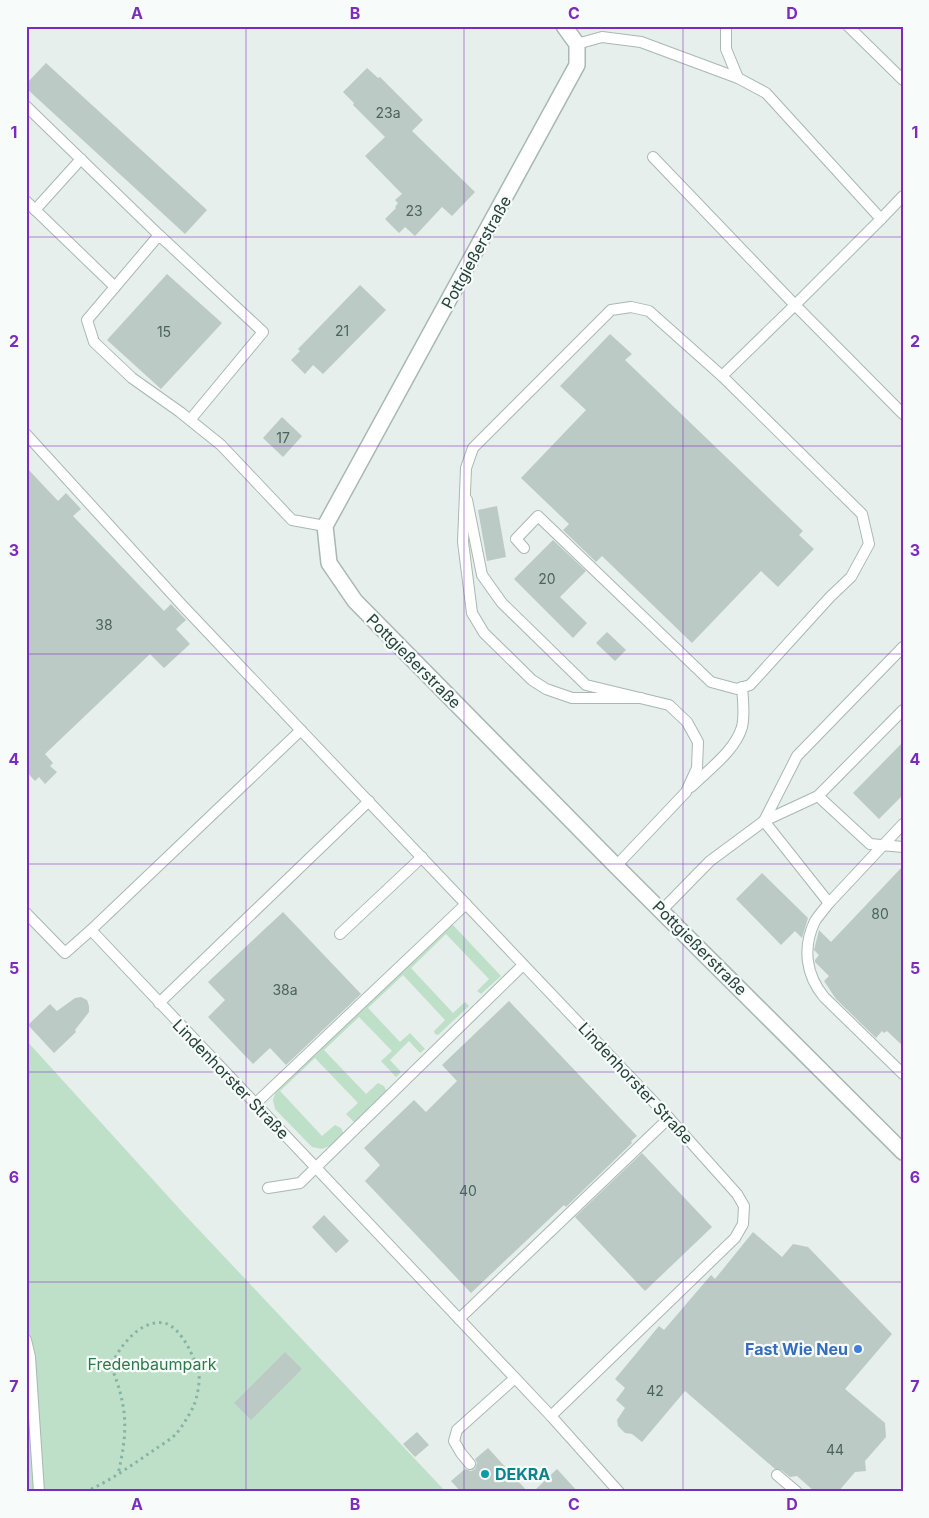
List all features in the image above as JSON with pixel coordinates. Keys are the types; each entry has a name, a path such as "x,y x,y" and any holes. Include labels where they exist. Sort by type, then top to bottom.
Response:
{"street":[{"path":"564,26 577,44"},
{"name":"Pottgießerstraße","path":"577,44 578,65 325,526 329,563 355,601 616,866 903,1152"}],"lane":[{"path":"726,26 726,49 738,78"},
{"path":"848,26 903,80"},
{"path":"577,44 602,37 641,42 738,78 766,93 881,219"},
{"path":"26,106 263,332 190,420"},
{"path":"653,157 903,414"},
{"path":"35,210 80,159"},
{"path":"722,376 903,196"},
{"path":"26,201 115,287"},
{"path":"160,235 87,320 94,342 132,378 221,445 292,520 325,526"},
{"path":"524,548 516,539 538,516 711,682 737,689 750,685 830,597 851,577 870,544 862,514 722,376 648,311 631,307 611,310 473,448 466,468 463,542 472,613 484,633 532,680 546,689 572,698 642,698"},
{"name":"Lindenhorster Straße","path":"26,434 182,604 669,1118 728,1182 744,1206 743,1224 735,1238 551,1416"},
{"path":"464,487 482,575 502,603 586,685 669,705 687,722 698,742 697,768 686,792"},
{"path":"764,821 797,756 903,647"},
{"path":"616,866 686,792 732,747 742,728 742,688"},
{"path":"662,910 710,860 764,821 818,796 903,710"},
{"path":"26,913 65,953 301,730"},
{"path":"818,796 870,844 903,847"},
{"path":"159,1003 369,801"},
{"path":"764,821 829,902"},
{"path":"903,824 829,902 816,920 810,936 806,961 816,987 833,1007 903,1074"},
{"path":"340,934 422,857"},
{"path":"255,1104 466,904"},
{"name":"Lindenhorster Straße","path":"91,930 459,1318 619,1492"},
{"path":"268,1188 300,1183 523,965"},
{"path":"459,1318 669,1118"},
{"path":"26,1340 30,1357 40,1492"},
{"path":"470,1464 454,1441 458,1430 515,1378"},
{"path":"777,1474 797,1492"}],"path":[{"path":"85,1492 104,1484 176,1434 195,1404 199,1376 189,1347 178,1331 164,1323 146,1325 131,1336 117,1353 111,1366 120,1389 126,1420 124,1448 118,1474"}],"green space":[{"path":"452,924 501,976 481,994 477,991 489,979 446,934 411,968 453,1013 465,1002 469,1006 438,1035 435,1034 434,1031 445,1020 403,975 368,1008 400,1042 410,1033 425,1049 420,1053 409,1041 390,1060 401,1072 396,1077 381,1061 392,1051 359,1017 324,1050 366,1094 378,1083 384,1086 387,1092 355,1123 346,1114 358,1103 315,1058 280,1091 322,1136 335,1125 341,1128 344,1134 332,1145 322,1149 312,1147 275,1109 273,1100 276,1090"},
{"name":"Fredenbaumpark","path":"26,1040 185,1215 446,1492 26,1492"}],"building":[{"path":"46,63 207,210 185,234 26,88 26,84"},
{"path":"367,68 378,78 380,77 423,120 412,131 475,192 452,216 442,207 415,236 405,227 399,233 385,219 396,208 398,203 395,200 402,194 365,156 385,137 353,105 354,103 343,92"},
{"path":"167,274 222,323 161,389 107,340"},
{"path":"360,285 386,310 323,374 313,365 305,374 291,360 300,351 298,349"},
{"path":"610,334 632,354 625,360 803,531 799,535 814,549 778,587 761,571 692,643 602,556 596,562 563,530 569,524 521,478 586,410 560,386"},
{"path":"282,417 302,436 283,457 263,438"},
{"path":"26,467 58,501 66,493 81,509 73,516 164,611 171,604 186,620 176,629 190,644 164,668 150,654 45,754 53,763 50,766 57,772 45,784 39,777 35,781 26,771"},
{"path":"497,506 506,557 487,561 478,510"},
{"path":"553,540 586,571 560,597 587,623 573,638 514,579"},
{"path":"607,632 626,650 615,661 596,643"},
{"path":"903,742 903,795 879,819 853,793"},
{"path":"903,866 903,1046 887,1031 884,1033 882,1031 876,1038 836,999 824,981 829,976 815,962 819,955 814,950 819,930 831,942"},
{"path":"762,873 808,918 802,938 795,931 781,945 736,899"},
{"path":"283,912 361,994 286,1065 270,1048 253,1064 208,1017 225,1000 208,982"},
{"path":"81,997 87,1000 89,1012 75,1030 76,1032 54,1053 28,1025 50,1004 57,1011 75,998"},
{"path":"509,1001 637,1136 566,1207 564,1205 471,1293 365,1181 380,1165 364,1148 414,1100 426,1112 457,1081 442,1065"},
{"path":"642,1153 712,1227 645,1291 575,1217"},
{"path":"324,1215 349,1241 336,1253 312,1227"},
{"path":"753,1232 782,1257 793,1244 808,1247 892,1334 845,1389 885,1423 886,1437 865,1461 866,1471 855,1472 838,1492 815,1492 797,1476 790,1477 781,1470 775,1469 685,1391 642,1442 632,1434 625,1433 618,1426 617,1420 625,1408 616,1400 625,1388 615,1379 659,1326 664,1330 711,1275 715,1279"},
{"path":"285,1352 302,1369 251,1420 234,1403"},
{"path":"417,1432 429,1445 415,1457 403,1444"},
{"name":"DEKRA","path":"488,1448 528,1492 461,1492 451,1481 465,1469 471,1471 475,1469 477,1463 475,1459"},
{"path":"557,1469 578,1492 533,1492"}],"place":[{"name":"Fast Wie Neu","path":"858,1349"},
{"name":"DEKRA","path":"485,1474"}]}
